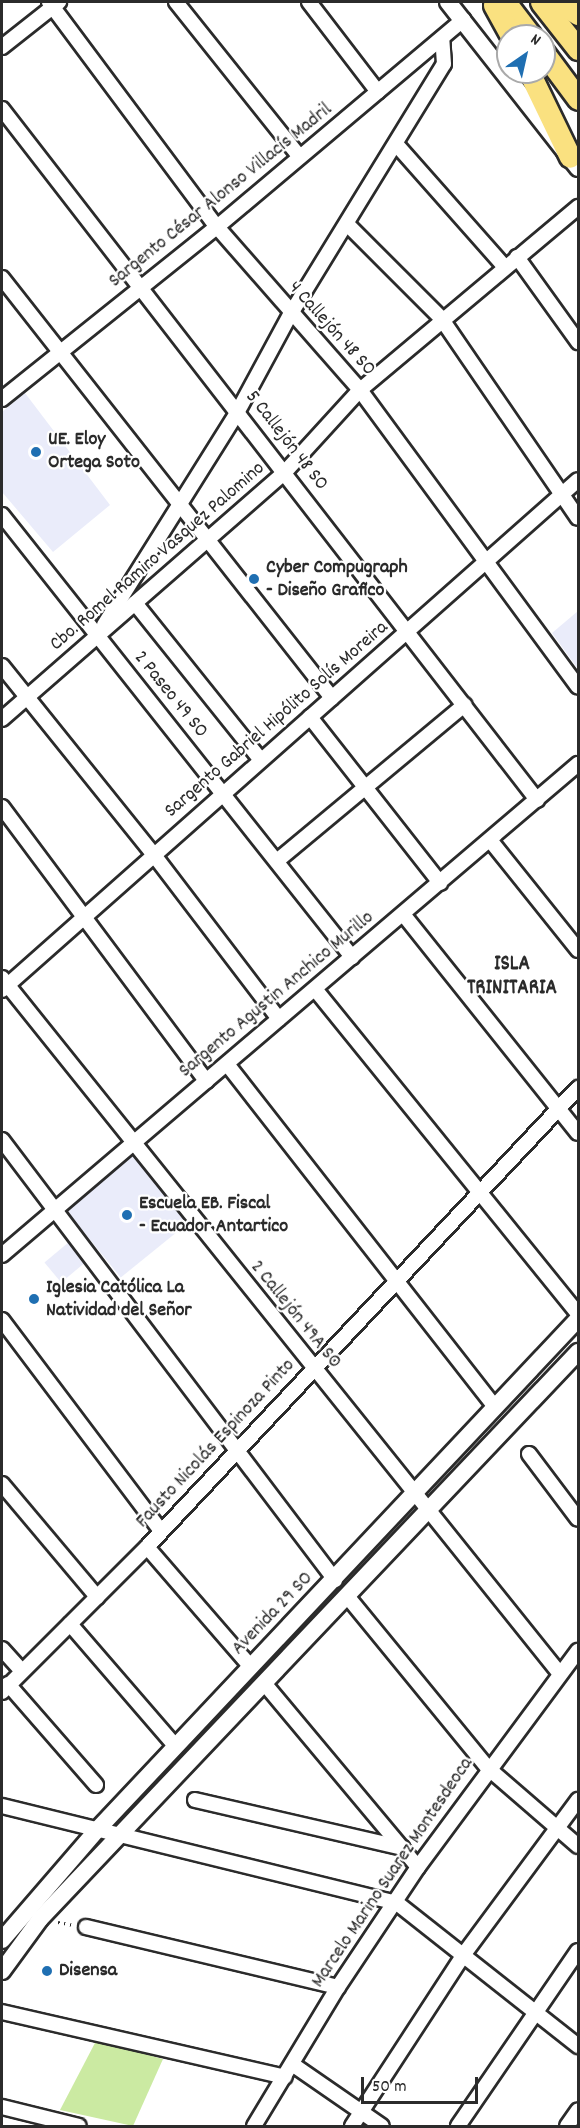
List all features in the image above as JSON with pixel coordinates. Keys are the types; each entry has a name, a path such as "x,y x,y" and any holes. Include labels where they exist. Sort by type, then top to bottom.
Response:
{"highway":[{"path":"493,2 505,24"},
{"path":"505,2 522,24"},
{"path":"542,2 579,49"},
{"path":"560,2 579,14"},
{"path":"556,69 579,99"},
{"path":"535,84 574,163"}],"street":[{"path":"176,2 299,156"},
{"path":"309,2 378,92"},
{"path":"448,2 574,163"},
{"path":"2,46 53,3"},
{"name":"4 Callejón 48 SO","path":"53,3 217,227 290,315 360,390 488,560 579,687"},
{"name":"Sargento César Alonso Villacís Madril","path":"2,399 217,227 463,20"},
{"path":"96,637 178,502 238,411 290,315 444,64 442,38"},
{"name":"5 Callejón 48 SO","path":"2,109 139,289 238,411 408,630 537,800"},
{"path":"396,144 504,266"},
{"name":"Cbo. Romel Ramiro Vasquez Palomino","path":"2,719 285,472 360,390 441,318 579,207"},
{"path":"347,224 441,318 579,518"},
{"path":"517,257 579,342"},
{"path":"2,278 58,353 332,698"},
{"name":"Sargento Gabriel Hipólito Solís Moreira","path":"3,984 85,916 579,480"},
{"name":"2 Paseo 49 SO","path":"2,515 96,637 225,793 352,957"},
{"path":"135,603 261,760"},
{"path":"2,666 154,855 279,1019"},
{"path":"277,861 464,705"},
{"path":"310,717 440,883"},
{"name":"Sargento Agustin Anchico Murillo","path":"2,1255 579,764"},
{"path":"2,807 206,1081"},
{"path":"490,840 579,950"},
{"path":"403,914 579,1133"},
{"name":"2 Callejón 49A SO","path":"3,984 560,1674"},
{"path":"315,989 482,1191 579,1314"},
{"path":"226,1064 494,1406"},
{"name":"Fausto Nicolás Espinoza Pinto","path":"5,1688 147,1546 579,1088"},
{"path":"2,1140 335,1580"},
{"name":"Avenida 29 SO","path":"2,1940 97,1830 335,1580 494,1406 579,1319"},
{"path":"2,1320 161,1531"},
{"name":"Avenida 29 SO","path":"2,1971 40,1919 579,1352"},
{"path":"530,1454 579,1519"},
{"path":"2,1484 97,1597"},
{"path":"147,1546 251,1667"},
{"path":"347,1596 488,1768 557,1830 579,1846"},
{"path":"70,1624 177,1747"},
{"path":"2,1649 22,1671"},
{"name":"Marcelo Marino Suarez Montesdeoca","path":"254,2127 338,1987 397,1903 418,1867 488,1768 579,1650"},
{"path":"264,1683 418,1867"},
{"path":"5,1688 96,1785"},
{"path":"195,1800 403,1848"},
{"path":"352,2127 464,1954 579,1800"},
{"path":"2,1806 97,1830 121,1833 397,1903 579,2046"},
{"path":"86,1927 338,1987"},
{"path":"458,2127 579,1951"},
{"path":"2,2012 285,2077"},
{"path":"292,2064 381,2127"},
{"path":"2,2107 79,2127"},
{"path":"567,2127 579,2110"}],"shaded area":[{"name":"UE. Eloy Ortega Soto","path":"25,393 110,505 53,552 2,492 2,412"},
{"path":"578,611 578,669 552,633"},
{"name":"Escuela EB. Fiscal - Ecuador Antartico","path":"132,1150 190,1221 121,1278 63,1206"},
{"path":"69,1242 86,1262 61,1282 44,1263"}],"green space":[{"path":"96,2041 163,2059 133,2126 60,2110"}],"place":[{"name":"UE. Eloy Ortega Soto","path":"36,452"},
{"name":"Cyber Compugraph - Diseño Grafico","path":"254,579"},
{"name":"Escuela EB. Fiscal - Ecuador Antartico","path":"127,1215"},
{"name":"Iglesia Católica La Natividad del Señor","path":"34,1299"},
{"name":"Disensa","path":"47,1971"}],"district":[{"name":"ISLA TRINITARIA","path":"512,977"}]}
